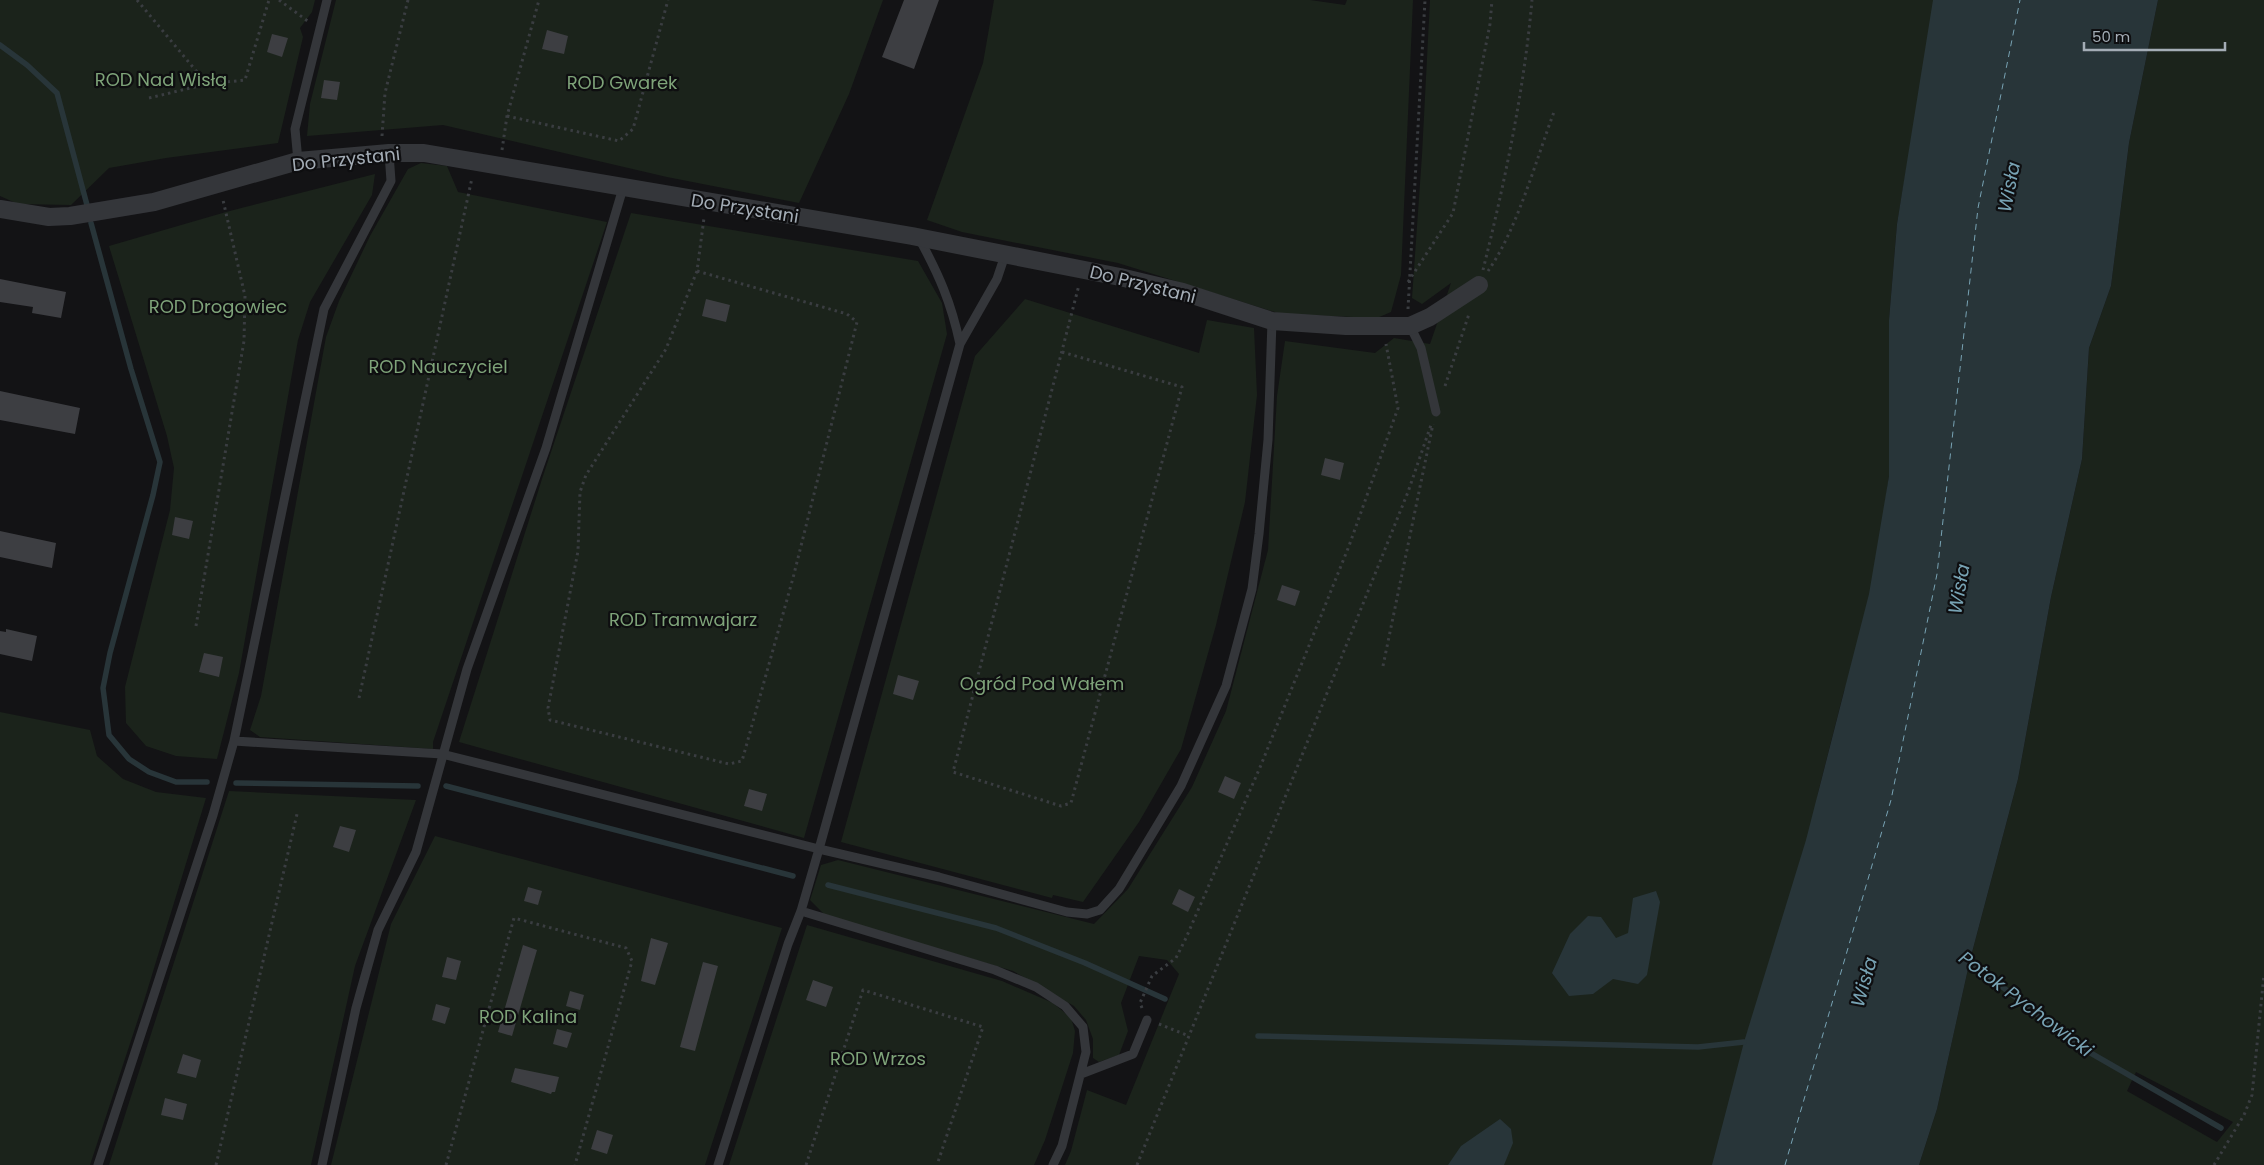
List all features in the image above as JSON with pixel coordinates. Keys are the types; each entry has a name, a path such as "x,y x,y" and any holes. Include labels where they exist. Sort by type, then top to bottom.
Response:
{"street":[{"name":"Do Przystani","path":"0,209 49,217 70,216 154,202 298,161 389,153 424,153 1005,254 1183,292 1272,321 1410,326 1430,317 1479,285"}],"lane":[{"path":"298,161 295,129 327,0"},
{"path":"98,1165 213,815 234,741 324,309 391,181 389,153"},
{"path":"322,1165 356,1008 378,930 416,852 467,669 546,448 623,188"},
{"path":"919,238 943,282 954,313 960,344"},
{"path":"718,1165 788,944 801,911 960,344 997,279 1005,254"},
{"path":"234,741 442,754 819,849 939,877 1067,912 1087,914 1100,910 1119,889 1182,786 1226,686 1252,590 1268,440 1272,321"},
{"path":"1410,326 1421,348 1436,412"},
{"path":"801,911 995,970 1036,987 1065,1006 1083,1027 1086,1052 1062,1146 1053,1165"},
{"path":"1081,1074 1133,1054 1147,1020"}],"path":[{"path":"137,0 207,84"},
{"path":"149,98 207,84 245,80 269,0"},
{"path":"280,0 306,19"},
{"path":"382,130 385,93 408,0"},
{"path":"504,139 507,116 539,0"},
{"path":"507,116 619,141 633,130 668,0"},
{"path":"1410,326 1408,282 1425,0"},
{"path":"1408,282 1453,213 1490,24 1492,0"},
{"path":"1479,285 1499,205 1526,66 1532,0"},
{"path":"1479,285 1497,259 1554,112"},
{"path":"359,698 469,194"},
{"path":"196,626 244,341 246,296 226,212"},
{"path":"696,271 847,314 857,322 793,578 742,761 728,764 550,720 548,708 578,551 580,492 586,475 666,349 696,271 703,225"},
{"path":"1062,352 1182,386 1071,803 1061,806 953,772 1083,270"},
{"path":"1137,1165 1408,492 1470,312"},
{"path":"1140,1003 1152,976 1176,958 1194,920 1261,765 1349,546 1398,408 1382,326"},
{"path":"1383,666 1436,412"},
{"path":"216,1165 297,814"},
{"path":"446,1165 514,918 626,948 632,961 575,1165"},
{"path":"2214,1165 2244,1115 2252,1095 2264,974"},
{"path":"806,1165 863,990 983,1027 937,1165"},
{"path":"1158,1024 1189,1036"}],"green space":[{"name":"ROD Nad Wisłą","path":"0,0 315,0 312,12 300,28 303,37 278,143 166,158 109,168 71,205 18,204 0,196"},
{"name":"ROD Gwarek","path":"336,0 883,0 849,94 799,203 667,177 443,125 307,136 310,104"},
{"path":"994,0 1310,0 1345,5 1347,0 1413,0 1401,275 1391,312 1377,318 1281,314 1118,263 962,232 927,220 983,63"},
{"path":"1430,0 1935,0 1897,224 1889,320 1889,476 1875,573 1854,674 1844,691 1818,793 1815,824 1718,1165 1065,1165 1071,1151 1087,1090 1126,1105 1179,974 1167,960 1139,956 1121,1003 1128,1031 1119,1055 1099,1062 1093,1058 1093,1039 1086,1020 1074,1006 1013,971 825,915 810,900 821,865 838,860 1094,924 1128,889 1192,787 1226,711 1268,550 1277,396 1285,341 1375,353 1394,338 1430,344 1451,283 1422,304 1412,298"},
{"path":"2158,0 2264,0 2264,1165 1919,1165 1937,1109 1970,960 2018,779 2051,597 2082,459 2089,348 2111,286 2129,143","holes":["2136,1072 2233,1122 2217,1142 2127,1091"]},
{"name":"ROD Nauczyciel","path":"421,163 447,166 458,192 607,222 433,742 433,749 260,737 250,730 261,696 326,337 339,301 370,236 408,169"},
{"name":"ROD Drogowiec","path":"375,174 372,195 310,302 298,340 239,673 217,759 176,756 146,746 126,723 125,687 170,510 174,468 167,436 109,246 226,212"},
{"name":"ROD Tramwajarz","path":"631,213 918,261 942,303 947,334 804,838 459,742 542,479"},
{"name":"Ogród Pod Wałem","path":"1025,299 1199,353 1207,320 1254,328 1257,395 1245,502 1216,625 1181,749 1139,822 1083,902 1053,895 1052,898 841,842 975,356"},
{"path":"0,712 90,730 97,756 123,779 156,792 206,798 144,1001 90,1165 0,1165"},
{"path":"229,791 416,800 355,966 311,1165 109,1165"},
{"name":"ROD Kalina","path":"435,836 782,928 705,1165 331,1165 391,924"},
{"name":"ROD Wrzos","path":"807,925 1002,981 1053,1003 1071,1018 1075,1031 1073,1053 1045,1140 1034,1165 729,1165"}],"water":[{"name":"Wisła","path":"1933,0 2158,0 2129,143 2111,286 2089,348 2082,459 2051,597 2018,779 1970,960 1937,1109 1919,1165 1712,1165 1744,1042 1806,840 1869,594 1889,476 1889,320 1897,224"},
{"path":"1656,891 1660,902 1647,975 1638,984 1613,979 1593,994 1569,996 1552,973 1570,934 1588,916 1601,917 1616,938 1628,933 1633,898"},
{"path":"1500,1119 1511,1129 1513,1143 1504,1165 1448,1165 1461,1146"}],"building":[{"path":"904,0 939,0 914,69 882,57"},
{"path":"547,30 568,36 564,54 542,49"},
{"path":"272,34 288,38 282,57 267,52"},
{"path":"324,80 340,82 337,100 321,98"},
{"path":"0,279 66,292 61,318 32,313 33,307 0,302"},
{"path":"706,299 730,305 726,322 702,316"},
{"path":"0,391 80,408 75,434 0,420"},
{"path":"1325,458 1344,463 1340,480 1321,475"},
{"path":"175,517 193,521 189,539 172,535"},
{"path":"0,531 56,543 52,568 0,557"},
{"path":"1282,585 1300,591 1295,606 1277,600"},
{"path":"6,629 37,636 32,661 0,654 0,631 6,632"},
{"path":"204,653 223,657 219,677 199,672"},
{"path":"898,675 919,681 913,700 893,694"},
{"path":"1225,776 1241,783 1234,799 1218,792"},
{"path":"749,789 767,794 762,811 744,806"},
{"path":"340,826 356,830 349,852 333,847"},
{"path":"528,887 542,891 538,905 524,901"},
{"path":"1179,889 1195,897 1188,912 1172,904"},
{"path":"651,938 668,943 655,985 641,981"},
{"path":"523,945 537,950 512,1036 498,1032"},
{"path":"447,957 461,961 456,980 442,977"},
{"path":"703,962 718,966 695,1051 680,1047"},
{"path":"813,980 833,987 826,1007 806,1000"},
{"path":"570,991 584,995 580,1010 566,1006"},
{"path":"436,1004 450,1008 445,1024 432,1020"},
{"path":"557,1029 572,1033 567,1048 553,1044"},
{"path":"183,1054 201,1060 196,1078 177,1073"},
{"path":"515,1068 559,1077 555,1092 551,1094 511,1082"},
{"path":"165,1098 187,1104 183,1120 161,1115"},
{"path":"597,1130 613,1135 607,1154 591,1149"}],"waterway":[{"path":"0,45 27,65 57,93 87,205"},
{"path":"91,223 131,369 160,462 153,495 110,653 103,688 109,735 129,759 149,772 176,782 207,782"},
{"path":"236,783 418,786"},
{"path":"446,786 793,876"},
{"path":"828,885 996,928 1085,963 1165,999"},
{"name":"Potok Pychowicki","path":"1963,956 2075,1044 2221,1128"},
{"path":"1258,1036 1698,1047 1744,1042"}],"ferry route":[{"path":"1785,1165 1891,800 1937,574 1978,208 2020,0"}]}
